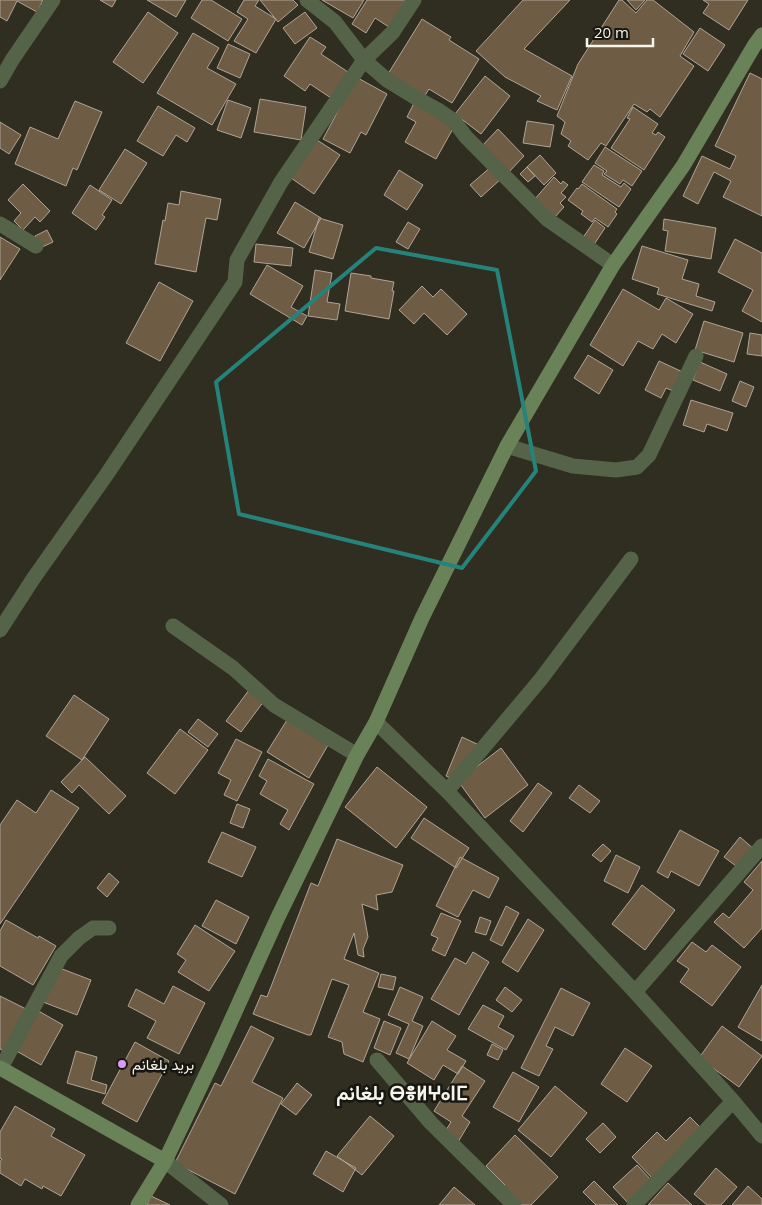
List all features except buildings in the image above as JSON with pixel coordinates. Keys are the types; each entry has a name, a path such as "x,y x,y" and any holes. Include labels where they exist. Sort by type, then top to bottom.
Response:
{"main road":[{"path":"138,1205 165,1161 278,917 357,755 376,722 422,618 508,446 613,265 684,166 762,35"},
{"path":"1,1068 165,1161"}],"street":[{"path":"0,81 53,0"},
{"path":"308,0 335,22 364,60 387,80 454,121 466,137 547,219 613,265"},
{"path":"0,630 235,282 237,260 281,182 364,60 393,32 414,0"},
{"path":"0,224 36,246"},
{"path":"508,446 573,466 616,470 637,467 649,455 696,356"},
{"path":"448,791 541,679 631,559"},
{"path":"173,626 233,668 274,705 357,755"},
{"path":"376,722 448,791 635,992 762,1136"},
{"path":"635,992 762,846"},
{"path":"1,1068 61,956 79,938 93,928 109,928"},
{"path":"377,1060 431,1122 514,1205"},
{"path":"634,1205 733,1101"},
{"path":"165,1161 221,1205"}],"highlighted area":[{"path":"376,248 497,270 536,471 462,568 239,514 216,382"}],"place":[{"name":"بريد بلغانم","path":"122,1064"}],"district":[{"name":"بلغانم ⴱⴻⵍⵖⴰⵏⵎ","path":"402,1092"}]}
